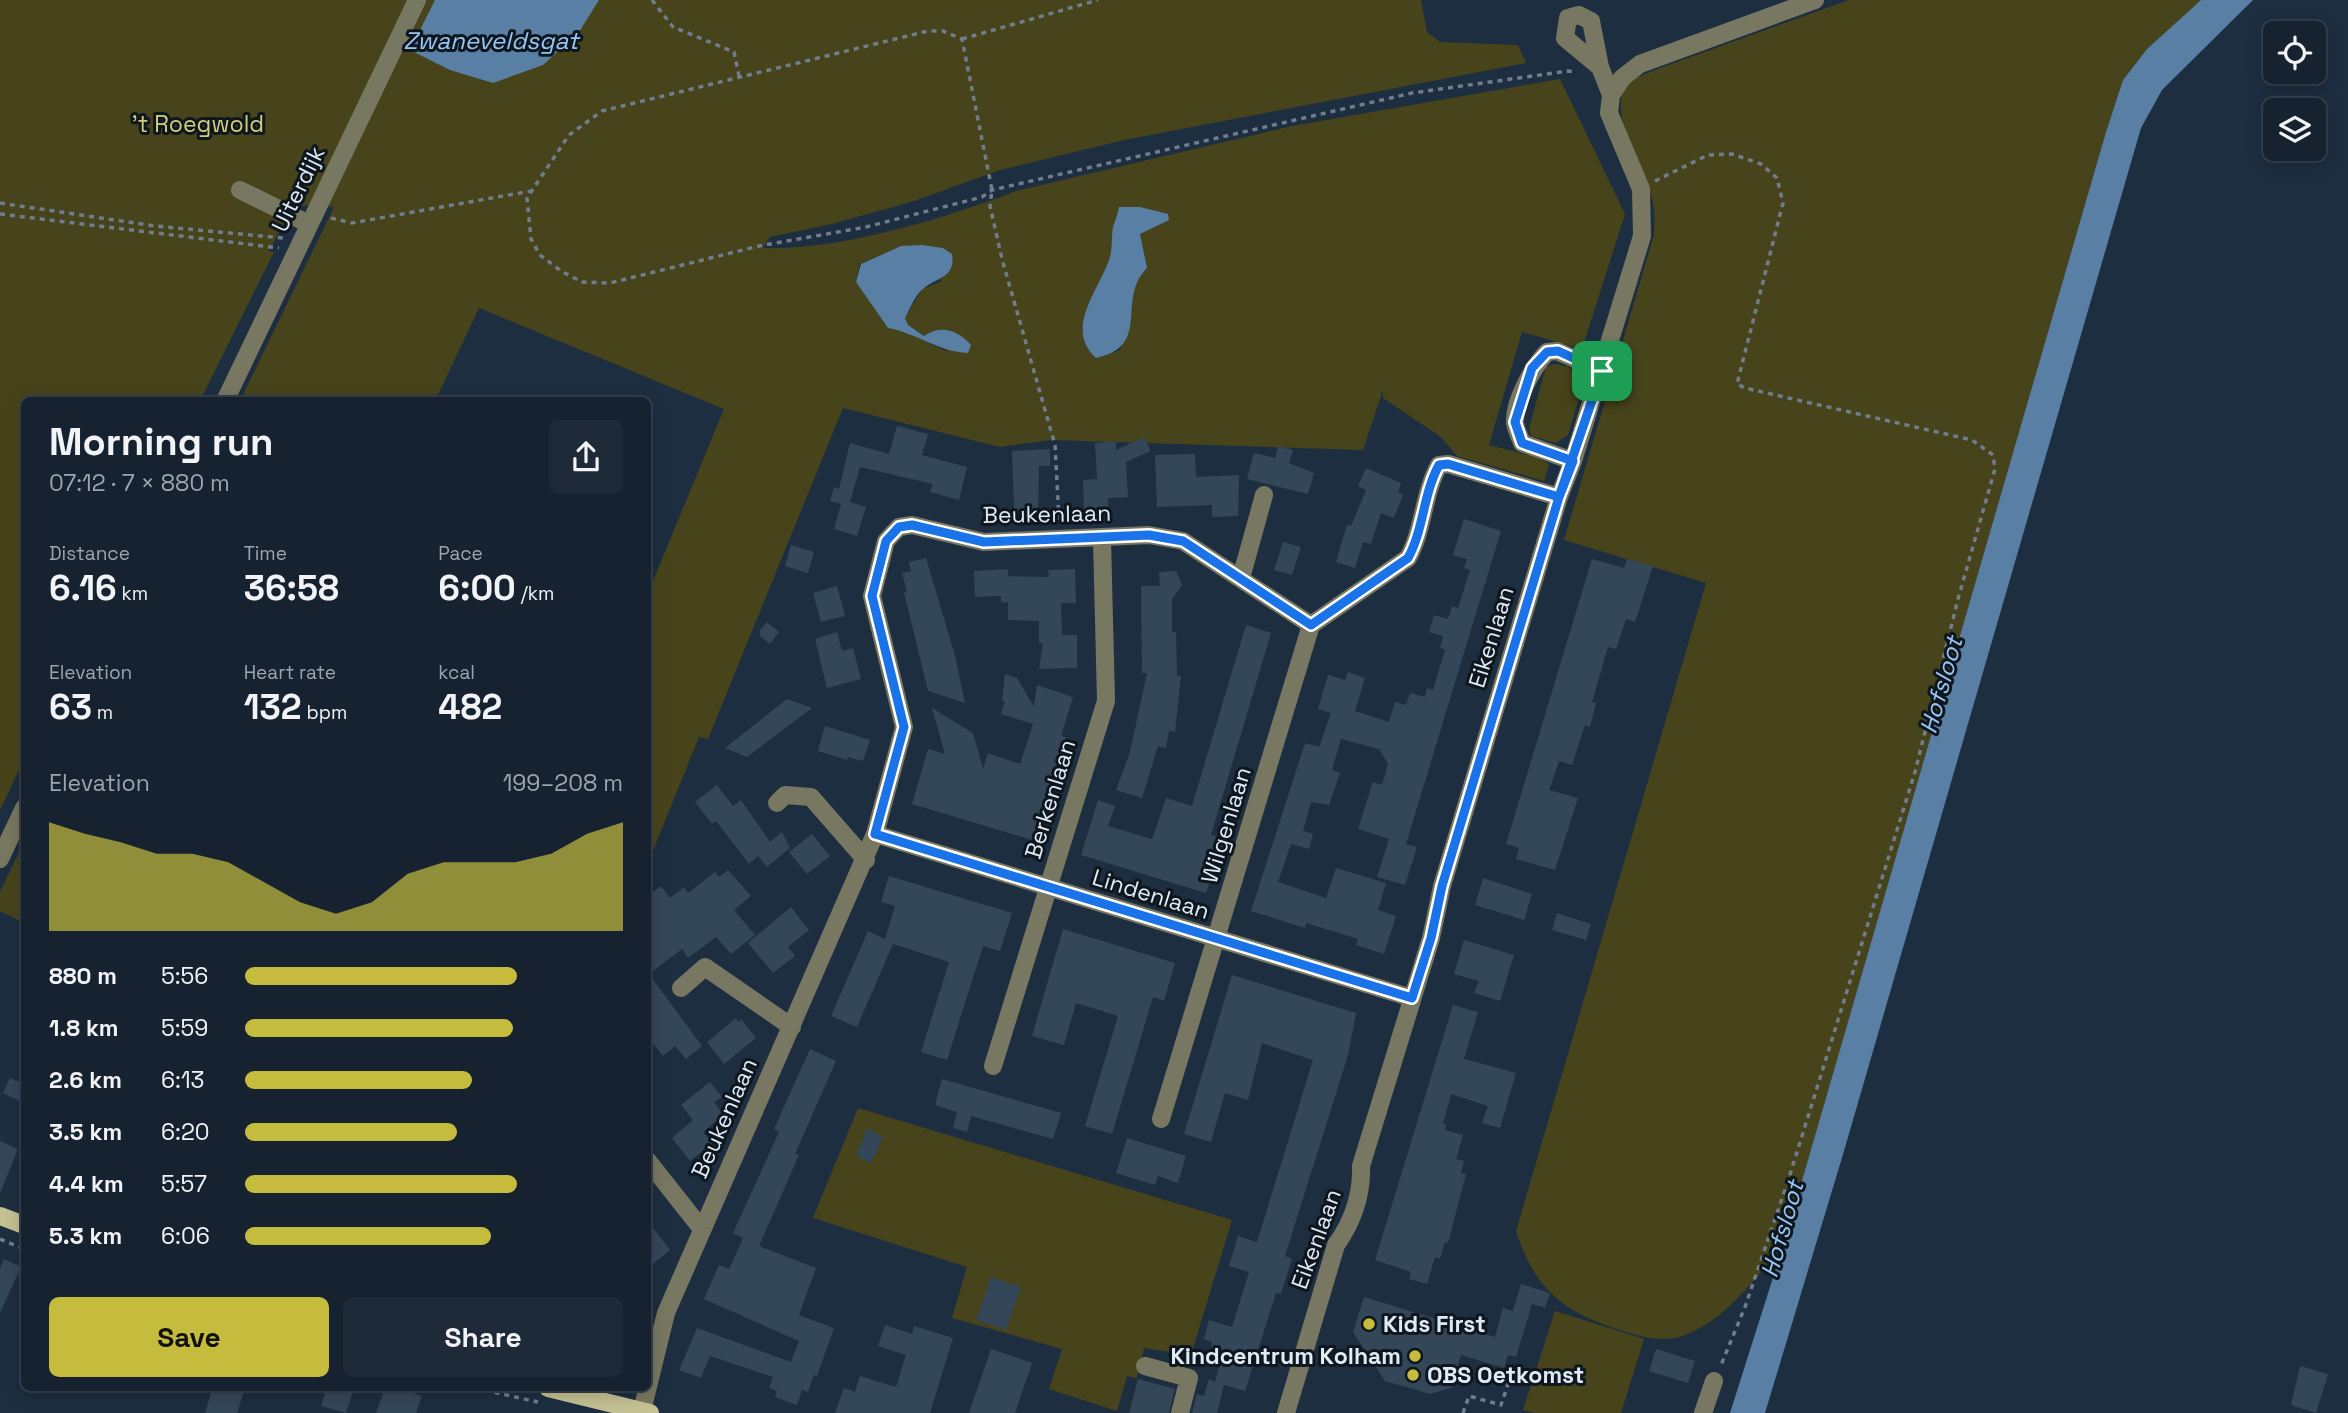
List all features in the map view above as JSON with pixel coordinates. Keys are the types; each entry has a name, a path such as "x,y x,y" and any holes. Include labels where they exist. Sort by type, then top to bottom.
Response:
{"main road":[{"path":"0,1216 21,1225"},
{"path":"545,1396 646,1412"}],"street":[{"name":"Uiterdijk","path":"227,397 417,0"},
{"path":"1611,95 1622,78 1640,64 1815,0"},
{"name":"Eikenlaan","path":"1286,1413 1336,1245 1349,1227 1361,1187 1361,1166 1431,938 1442,886 1559,497 1602,371 1642,236 1641,189 1609,113 1611,95 1594,71"},
{"path":"240,190 305,232"},
{"path":"1573,461 1522,443 1515,422 1524,391 1532,368 1547,352 1558,351 1602,371"},
{"path":"1311,625 1408,558 1415,546 1433,477 1439,465 1448,464 1559,497"},
{"path":"1241,578 1264,495"},
{"name":"Beukenlaan","path":"651,1387 666,1313 701,1228 866,860 875,834 904,727 872,596 886,541 899,527 912,525 984,542 1149,535 1183,541 1311,625"},
{"name":"Berkenlaan","path":"993,1066 1106,701 1102,539"},
{"name":"Wilgenlaan","path":"1161,1119 1311,625"},
{"path":"778,803 785,795 811,797 866,860"},
{"path":"0,859 21,814"},
{"name":"Lindenlaan","path":"875,834 1412,998"},
{"path":"681,988 705,967 792,1027"},
{"name":"Beukenlaan","path":"651,1165 701,1228"},
{"path":"1145,1366 1189,1378 1180,1413"},
{"path":"1703,1413 1714,1381"},
{"name":"Beukenlaan","path":"646,1412 650,1391"}],"path":[{"path":"652,0 673,27 734,52 739,76"},
{"path":"1098,0 962,39 943,31 928,31 602,111 569,135 527,198 531,239 540,255 582,282 610,283 759,246 866,227 982,197 992,190 1412,93 1568,71 1594,71"},
{"path":"962,39 969,60 992,190 990,206 1002,259 1055,445 1060,540"},
{"path":"1641,189 1708,155 1732,154 1761,164 1777,178 1783,204 1737,384 1972,440 1993,455 1995,469 1958,599 1915,772 1788,1181 1745,1307 1714,1381"},
{"path":"0,203 155,226 305,232 531,191"},
{"path":"0,215 305,232"},
{"path":"0,1239 21,1248"},
{"path":"1464,1413 1469,1396 1501,1405 1513,1369"},
{"path":"501,1391 545,1396"}],"green space":[{"name":"'t Roegwold","path":"0,0 1421,0 1427,32 1440,42 1518,45 1526,63 1124,140 1000,170 914,201 832,224 770,237 763,248 824,244 891,231 958,212 1016,191 1292,126 1560,79 1625,214 1582,349 1522,332 1489,445 1536,457 1549,464 1544,481 1457,456 1441,437 1383,398 1383,390 1363,450 1051,440 1000,447 843,408 708,739 699,737 651,856 651,586 724,409 479,308 437,397 242,397 334,207 294,205 269,251 274,252 202,397 21,397 21,766 0,810","holes":["1120,207 1150,211 1144,232 1140,234 1129,329 1120,350 1096,358 1087,347 1083,322 1109,260","901,246 942,281 922,289 905,318 908,325 950,353 902,330 888,327 856,282 860,264"]},
{"path":"1849,0 2201,0 2147,49 2123,80 1783,1246 1739,1296 1714,1319 1685,1335 1670,1339 1654,1338 1603,1324 1584,1316 1555,1297 1533,1269 1516,1231 1706,583 1564,540 1654,235 1652,197 1628,140 1621,112 1621,99 1628,84 1642,75"},
{"path":"1555,364 1569,367 1583,385 1568,435 1556,443 1531,436 1529,428 1546,367"},
{"path":"21,848 21,922 0,911 0,892"},
{"path":"858,1108 1232,1220 1191,1355 1144,1348 1137,1378 1127,1376 1117,1411 1049,1389 1062,1349 952,1318 967,1267 813,1218"},
{"path":"1555,1311 1644,1339 1621,1413 1534,1413 1523,1410"}],"water":[{"name":"Zwaneveldsgat","path":"435,0 599,0 579,32 543,65 493,83 450,70 410,50"},
{"path":"2201,0 2253,0 2162,90 2141,128 1844,1151 1765,1413 1730,1413 1783,1246 2123,80 2147,49"},
{"path":"1119,207 1140,207 1168,214 1169,220 1140,234 1147,268 1138,281 1134,294 1129,333 1124,343 1113,352 1096,358 1087,347 1083,322 1109,260 1113,227"},
{"path":"901,246 943,248 952,254 951,268 920,292 905,318 908,325 924,336 943,330 961,336 971,345 968,353 947,349 888,328 856,282 861,264"}],"building":[{"path":"897,426 928,434 922,455 967,467 959,500 930,492 933,484 860,467 850,502 866,507 857,536 834,529 841,504 830,501 834,487 839,489 850,443 889,454"},
{"path":"1144,437 1151,451 1126,462 1128,497 1108,498 1108,508 1084,509 1083,480 1097,479 1095,443 1116,441 1116,450"},
{"path":"1278,446 1293,450 1289,463 1314,473 1308,494 1247,479 1254,453 1275,458"},
{"path":"1050,449 1050,466 1039,466 1038,509 1014,510 1012,451"},
{"path":"1195,454 1196,477 1239,475 1238,516 1212,517 1212,505 1157,507 1155,455"},
{"path":"1366,468 1401,483 1398,492 1403,495 1394,518 1381,513 1371,544 1363,542 1355,568 1336,562 1347,525 1351,526 1366,490 1358,486"},
{"path":"1464,519 1501,531 1406,844 1417,847 1405,885 1377,877 1389,839 1358,829 1373,782 1382,785 1388,764 1379,749 1341,739 1332,770 1340,773 1329,805 1311,802 1303,831 1313,834 1309,849 1291,844 1278,882 1326,898 1336,868 1386,883 1378,910 1396,916 1384,954 1356,945 1358,939 1306,923 1305,928 1251,911 1305,743 1319,747 1331,713 1318,709 1328,675 1345,680 1348,672 1365,678 1355,711 1389,722 1395,702 1406,705 1410,693 1425,697 1427,688 1433,690 1445,650 1440,648 1443,636 1429,632 1434,615 1448,619 1452,606 1458,608 1470,570 1464,568 1467,559 1453,555"},
{"path":"1283,542 1301,547 1292,575 1274,570"},
{"path":"791,545 814,552 808,573 785,566"},
{"path":"926,558 955,656 965,703 928,691 904,592 907,592 902,573 911,571 909,562"},
{"path":"1592,559 1624,568 1627,559 1653,566 1635,622 1626,619 1616,649 1608,647 1592,702 1596,703 1590,727 1585,725 1572,765 1559,761 1549,790 1578,798 1555,870 1516,859 1519,848 1506,844"},
{"path":"1008,569 1008,576 1049,577 1048,570 1075,569 1076,603 1061,603 1062,635 1077,635 1077,668 1039,669 1043,643 1039,643 1039,621 1008,620 1008,602 1001,603 1001,596 975,597 974,571"},
{"path":"1176,571 1182,585 1172,599 1172,632 1176,632 1177,676 1181,676 1175,732 1169,731 1166,748 1158,746 1142,798 1116,790 1130,752 1147,673 1142,673 1141,586 1160,586 1159,572"},
{"path":"837,586 845,616 821,622 813,593"},
{"path":"767,622 779,632 770,644 760,636 760,630"},
{"path":"1246,625 1271,633 1211,835 1226,839 1206,893 1081,855 1098,800 1115,806 1108,826 1152,839 1166,798 1192,806"},
{"path":"837,632 842,651 853,648 861,679 827,688 815,639"},
{"path":"1005,674 1017,678 1034,707 1037,685 1073,697 1061,736 1066,737 1050,786 1055,787 1036,841 912,804 928,749 945,754 932,708 973,733 983,769 988,753 1020,764 1033,724 1001,714 1005,701 1002,701"},
{"path":"787,699 812,708 747,757 725,748"},
{"path":"825,726 870,740 863,761 848,757 847,760 818,751"},
{"path":"717,785 733,806 741,800 770,842 782,832 790,848 767,867 758,856 749,864 716,821 712,824 695,802"},
{"path":"812,834 830,856 807,874 789,852"},
{"path":"728,870 751,896 734,910 755,935 731,954 716,937 688,958 682,949 651,972 651,894 661,886 670,898 684,887 688,893 715,872 719,877"},
{"path":"889,876 1012,913 1000,951 983,946 947,1060 921,1052 949,962 893,944 857,1027 831,1016 868,931 885,939 895,906 881,902"},
{"path":"1483,878 1532,894 1524,920 1475,905"},
{"path":"791,907 809,930 788,947 795,956 773,973 748,943"},
{"path":"1557,913 1591,924 1586,940 1552,930"},
{"path":"1063,929 1175,963 1164,1001 1153,997 1112,1134 1085,1126 1118,1016 1076,1003 1064,1045 1032,1036"},
{"path":"1464,940 1514,955 1500,1001 1474,993 1479,981 1454,974"},
{"path":"1232,975 1356,1013 1348,1055 1285,1256 1292,1259 1281,1294 1276,1293 1245,1391 1224,1385 1217,1413 1192,1413 1197,1394 1204,1396 1209,1379 1215,1382 1224,1350 1211,1347 1212,1342 1204,1339 1209,1320 1232,1327 1249,1272 1229,1266 1238,1236 1257,1242 1313,1060 1262,1043 1248,1100 1225,1093 1211,1142 1184,1134"},
{"path":"651,977 702,1046 686,1059 675,1046 663,1056 651,1041"},
{"path":"1453,1005 1478,1012 1464,1059 1516,1073 1500,1128 1482,1123 1488,1106 1451,1094 1443,1124 1446,1125 1445,1130 1463,1135 1456,1159 1464,1161 1461,1173 1466,1174 1448,1243 1445,1242 1440,1259 1435,1257 1427,1284 1409,1279 1411,1272 1375,1260"},
{"path":"736,1018 738,1022 741,1019 756,1038 724,1064 707,1042"},
{"path":"810,1049 836,1061 795,1154 799,1155 759,1246 816,1268 799,1315 834,1328 817,1376 814,1375 808,1392 802,1390 797,1405 775,1397 777,1391 769,1388 773,1377 710,1356 701,1378 679,1370 697,1328 791,1362 799,1341 704,1299 719,1265 729,1269 743,1238 733,1233 779,1132 774,1129"},
{"path":"10,1078 21,1083 21,1102 3,1093"},
{"path":"942,1079 1061,1113 1053,1139 971,1116 967,1132 953,1128 957,1112 935,1105"},
{"path":"710,1082 722,1097 714,1102 724,1115 703,1132 713,1143 690,1161 672,1138 693,1120 681,1105"},
{"path":"867,1128 883,1137 871,1163 856,1156"},
{"path":"1127,1138 1186,1156 1178,1183 1158,1176 1155,1185 1116,1173"},
{"path":"0,1141 18,1149 0,1193"},
{"path":"651,1225 670,1250 651,1266"},
{"path":"4,1259 21,1267 0,1313 0,1269"},
{"path":"991,1277 1021,1287 1006,1330 976,1320"},
{"name":"Kindcentrum Kolham","path":"1521,1284 1550,1293 1545,1308 1532,1304 1516,1357 1508,1355 1504,1368 1461,1355 1451,1388 1430,1394 1385,1381 1353,1332 1364,1297 1495,1337 1503,1308 1513,1311"},
{"path":"885,1325 912,1334 914,1326 953,1338 930,1413 835,1413 844,1388 855,1392 860,1376 896,1387 906,1355 878,1346"},
{"path":"991,1349 1032,1363 1015,1413 969,1413"},
{"path":"1656,1349 1695,1361 1688,1383 1649,1371"},
{"path":"2300,1366 2328,1374 2316,1413 2291,1405"},
{"path":"1138,1379 1175,1389 1169,1413 1129,1413"},
{"path":"212,1391 244,1391 237,1413 205,1413"},
{"path":"326,1391 353,1391 346,1413 321,1406"},
{"path":"384,1391 407,1391 422,1396 416,1413 376,1413"}],"place":[{"name":"Kids First","path":"1369,1324"},
{"name":"Kindcentrum Kolham","path":"1415,1356"},
{"name":"OBS Oetkomst","path":"1413,1375"}],"route":[{"path":"1602,371 1558,351 1547,352 1532,368 1524,391 1515,422 1522,443 1573,461 1559,497 1442,886 1431,938 1412,998 875,834 904,727 872,596 886,541 899,527 912,525 984,542 1149,535 1183,541 1311,625 1408,558 1415,546 1433,477 1439,465 1448,464 1559,497 1573,461 1602,371"}],"water label":[{"name":"Hofsloot","path":"1941,685"},
{"name":"Hofsloot","path":"1782,1229"}]}
